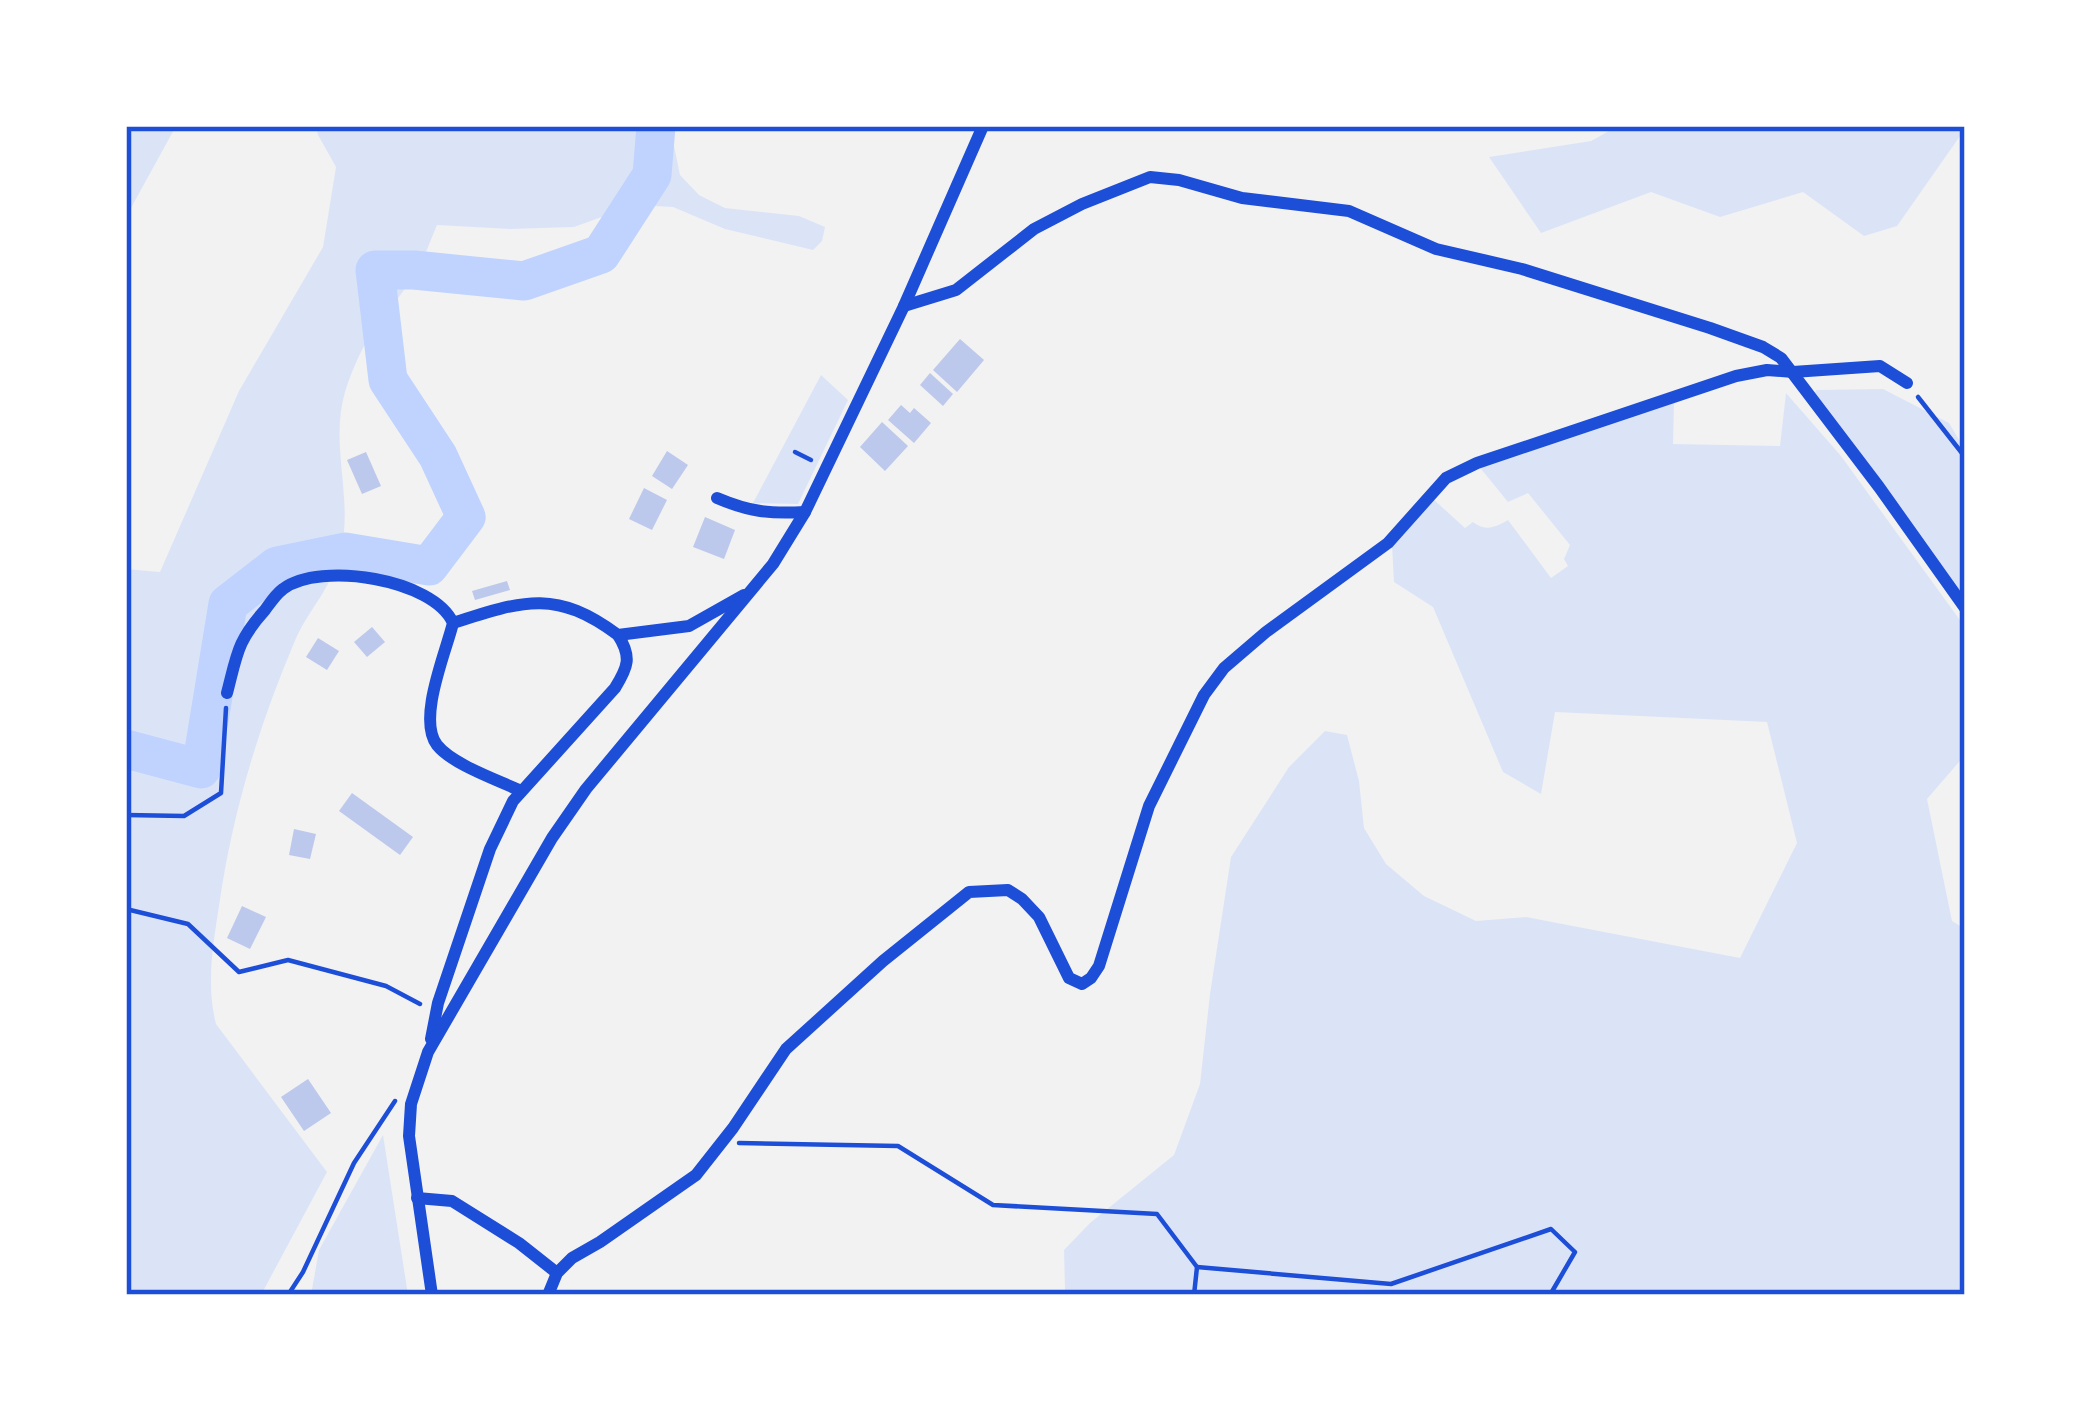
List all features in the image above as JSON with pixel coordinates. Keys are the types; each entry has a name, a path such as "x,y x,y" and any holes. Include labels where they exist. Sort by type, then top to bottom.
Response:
{"street":[{"path":"428,1052 552,838 586,789 773,564 805,512 904,306 983,126"},
{"path":"904,306 956,290 1034,229 1150,177 1242,198 1348,212 1436,249 1522,269 1763,347 1781,358 1965,608"},
{"path":"548,1295 557,1273 572,1258 696,1175 786,1049 883,961 969,892 1008,890 1022,899 1039,917 1069,978 1082,984 1091,979 1149,806 1204,695 1224,668 1266,632 1388,543 1446,478 1477,463 1736,376 1767,370 1880,366 1907,383"},
{"path":"717,498 748,511 805,512"},
{"path":"227,693 243,635 283,589 302,580 338,576 388,582 432,600 453,623 430,718 430,732 438,747 521,791"},
{"path":"618,635 688,626 750,592"},
{"path":"432,1295 410,1136 411,1104 436,1012 490,849 513,801 615,688 624,673 627,649 596,618 557,604 531,602 453,623"},
{"path":"417,1198 452,1201 557,1273"}],"path":[{"path":"1907,383 1965,457"},
{"path":"126,815 184,816 221,793 227,693"},
{"path":"126,909 188,923 239,972 288,960 386,986 436,1012"},
{"path":"288,1295 354,1163 403,1089"},
{"path":"722,1143 898,1146 993,1205 1157,1214 1197,1267 1194,1295"},
{"path":"1197,1267 1391,1284 1551,1228 1576,1252 1550,1295"}],"shaded area":[{"path":"126,126 176,126 126,217"},
{"path":"316,126 675,126 672,136 680,175 699,195 725,208 799,216 825,227 822,241 813,250 725,229 673,207 635,205 574,227 437,225 413,277 364,347 345,392 340,430 345,508 342,546 333,574 294,643 258,740 231,838 213,950 211,995 216,1024 327,1172 261,1295 126,1295 126,569 160,572 239,391 323,247 336,167"},
{"path":"1618,126 1965,129 1897,226 1864,236 1803,192 1720,217 1651,192 1541,233 1489,157 1591,141"},
{"path":"821,375 848,400 798,504 753,503"},
{"path":"1883,389 1949,423 1965,450 1965,601 1811,401 1816,390"},
{"path":"1786,393 1841,456 1965,627 1965,755 1927,799 1952,921 1965,929 1965,1295 1060,1295 1065,1290 1064,1250 1174,1155 1200,1084 1231,857 1289,767 1325,731 1347,735 1364,828 1386,864 1424,896 1476,921 1526,917 1740,958 1797,843 1767,722 1555,712 1541,794 1503,772 1433,607 1394,582 1392,545 1432,498 1465,528 1473,522 1490,527 1508,520 1551,578 1568,566 1564,559 1570,545 1528,493 1508,502 1477,464 1674,403 1673,444 1780,446"},
{"path":"383,1135 408,1295 311,1295 319,1250"}],"building":[{"path":"960,339 984,360 957,392 933,370"},
{"path":"930,373 953,394 943,406 920,385"},
{"path":"901,405 910,413 914,408 931,423 914,443 888,420"},
{"path":"882,422 908,446 885,471 860,447"},
{"path":"667,451 688,465 672,489 652,476"},
{"path":"366,452 381,486 362,494 347,460"},
{"path":"644,488 667,500 652,530 629,519"},
{"path":"705,517 735,530 724,559 693,547"},
{"path":"507,581 510,590 475,600 472,591"},
{"path":"372,627 385,642 367,657 354,642"},
{"path":"318,638 339,651 327,670 306,657"},
{"path":"352,793 413,837 400,855 339,811"},
{"path":"294,829 316,834 310,859 289,855"},
{"path":"242,906 266,917 250,949 227,938"},
{"path":"308,1079 331,1113 304,1131 281,1097"}],"waterway":[{"path":"126,749 201,769 228,604 277,566 345,552 429,566 466,517 438,456 388,380 375,270 524,281 601,254 652,175 656,126"}]}
